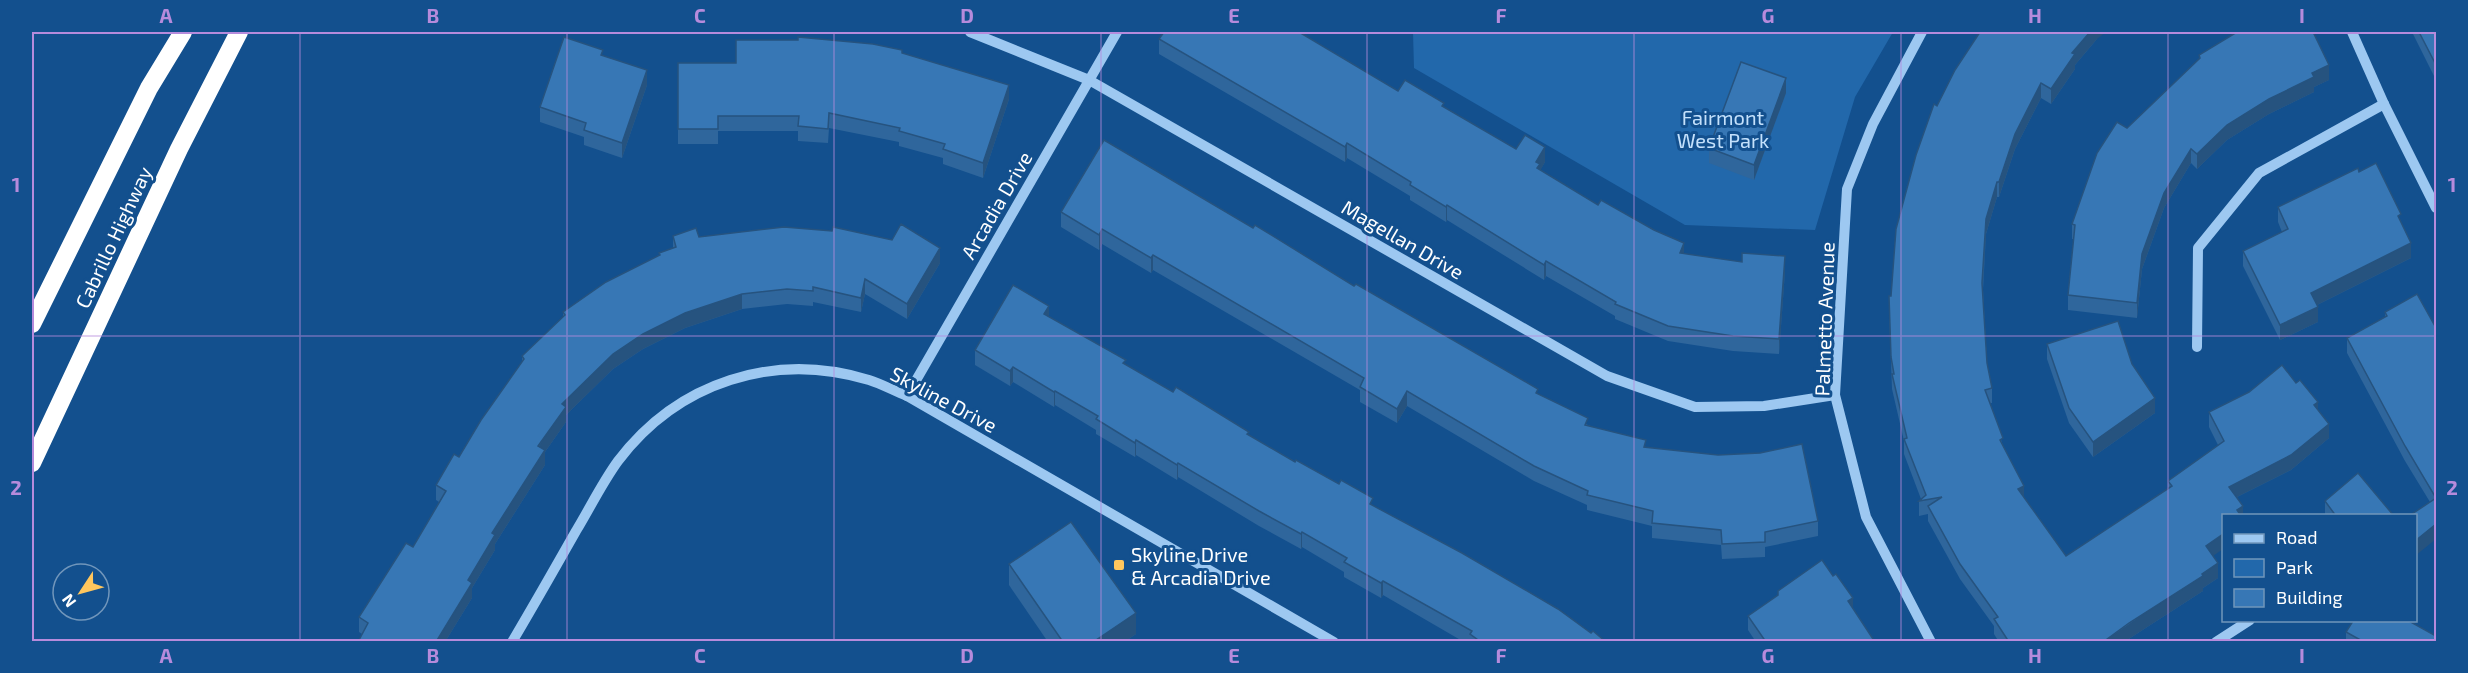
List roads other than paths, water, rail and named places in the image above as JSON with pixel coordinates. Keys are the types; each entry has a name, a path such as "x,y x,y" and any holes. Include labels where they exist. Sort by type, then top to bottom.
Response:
{"highway":[{"name":"Cabrillo Highway","path":"32,324 149,88 183,32"},
{"name":"Cabrillo Highway","path":"32,463 184,139 239,32"}],"street":[{"name":"Magellan Drive","path":"970,32 1089,80 1607,376 1695,407 1764,406 1835,395"},
{"name":"Arcadia Drive","path":"907,396 1117,32"},
{"name":"Palmetto Avenue","path":"1922,32 1873,124 1847,189 1835,395 1866,518 1931,642"},
{"path":"2352,32 2384,104 2436,208"},
{"path":"2197,347 2199,248 2259,173 2384,104"},
{"name":"Skyline Drive","path":"513,642 619,461 645,433 673,408 709,387 748,374 789,369 828,371 870,380 907,396 1334,642"},
{"path":"2216,642 2248,622"}],"place":[{"name":"Skyline Drive & Arcadia Drive","path":"1119,565"}],"park label":[{"name":"Fairmont West Park","path":"1723,128"}]}
